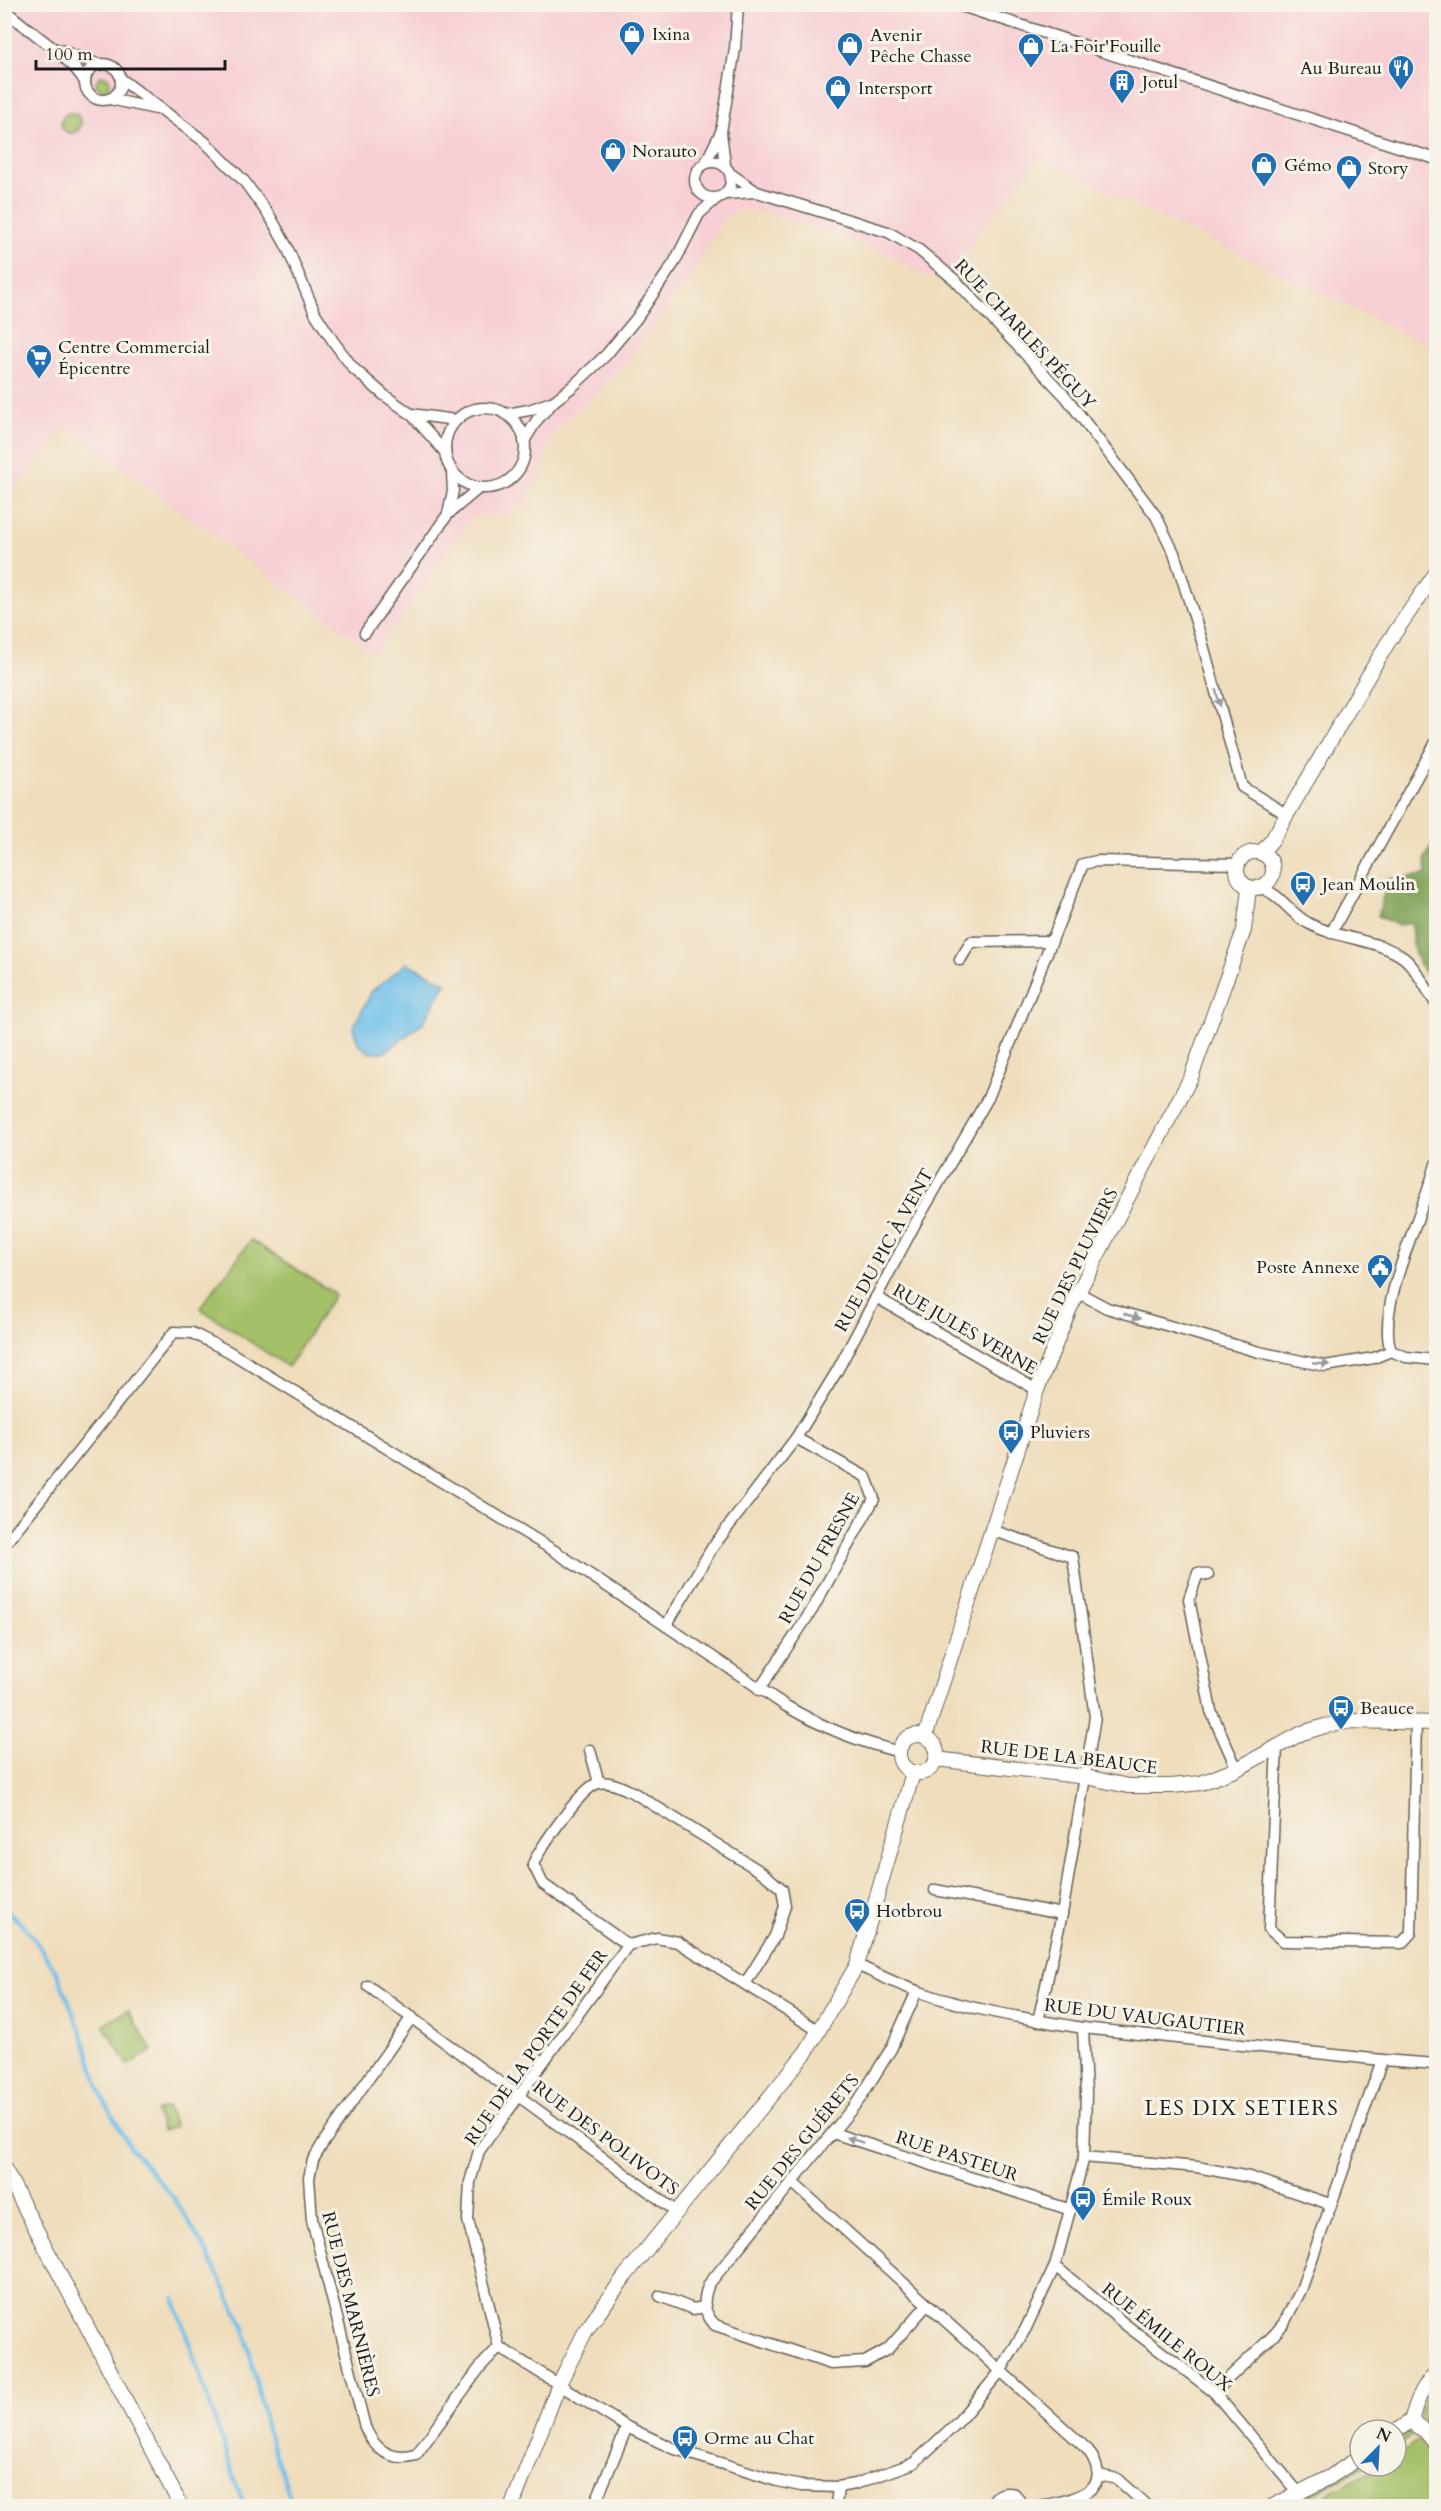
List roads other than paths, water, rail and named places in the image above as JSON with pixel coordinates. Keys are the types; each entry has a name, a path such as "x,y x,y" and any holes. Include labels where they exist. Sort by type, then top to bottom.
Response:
{"street":[{"path":"729,4 736,22"},
{"path":"452,472 459,480 479,488 496,486 511,478 522,462 525,441 537,420 554,401 606,355 636,320 674,263 699,214 721,196 731,183 722,132 735,49 738,4"},
{"path":"954,4 1437,159"},
{"path":"4,9 79,72 93,97 139,104 165,112"},
{"path":"4,19 21,25"},
{"path":"51,47 100,65 110,65 121,79 210,146 244,181 276,227 315,313 333,341 363,377 411,414 444,451 452,472 453,491 448,514"},
{"path":"85,82 89,72 100,65"},
{"path":"110,99 119,91 121,79"},
{"path":"699,214 696,174 706,162 722,132"},
{"path":"706,162 716,161 728,170"},
{"name":"RUE CHARLES PÉGUY","path":"728,170 757,192 888,232 919,250 955,280 1066,397 1156,516 1174,553 1203,641 1242,788 1286,814"},
{"path":"696,188 703,195 721,196"},
{"name":"RUE CHARLES PÉGUY","path":"721,196 757,192"},
{"path":"444,451 445,440 455,420 474,409 485,407 507,414 529,410 554,401"},
{"path":"411,414 455,420"},
{"path":"507,414 518,426 525,441"},
{"path":"365,633 448,514 479,488"},
{"path":"1261,853 1272,840 1387,644 1437,573"},
{"path":"1331,933 1437,742"},
{"path":"1255,888 1269,882 1273,871 1270,860 1255,851 1244,855 1237,864 1236,870 1240,881 1255,888 1272,891 1297,916 1309,924 1389,950 1405,959 1437,1004"},
{"name":"RUE DU PIC À VENT","path":"666,1626 712,1548 795,1438 837,1371 915,1224 988,1098 1083,864 1097,861 1237,864"},
{"name":"RUE DES PLUVIERS","path":"925,1737 1037,1390 1070,1308 1191,1077 1244,930 1255,888"},
{"path":"960,960 971,942 1052,941"},
{"path":"1391,1351 1387,1340 1393,1295 1437,1164"},
{"path":"1079,1293 1107,1308 1258,1352 1314,1364 1326,1366 1374,1358 1391,1351 1406,1357 1437,1360"},
{"name":"RUE JULES VERNE","path":"876,1297 1037,1390"},
{"path":"4,1545 174,1332 192,1333 228,1351 553,1550 759,1690 824,1727 866,1744 900,1752"},
{"name":"RUE DU FRESNE","path":"759,1690 812,1610 874,1499 866,1477 795,1438"},
{"path":"991,1530 1073,1557 1095,1717 1062,1914 1038,2021"},
{"path":"1208,1575 1198,1573 1189,1599 1211,1711 1237,1769"},
{"name":"RUE DE LA BEAUCE","path":"936,1759 1086,1777 1128,1786 1172,1786 1201,1783 1237,1769 1302,1733 1352,1721 1437,1723"},
{"path":"1277,1745 1269,1929 1283,1941 1402,1943 1411,1933 1416,1721"},
{"path":"925,1737 935,1745 936,1759 926,1772 913,1773 903,1766 900,1752 907,1739 925,1737"},
{"path":"590,1750 599,1783"},
{"path":"512,2506 559,2384 585,2332 625,2276 806,2052 857,1965 913,1773"},
{"path":"628,1945 543,1884 533,1864 539,1852 585,1791 599,1783 620,1786 634,1793 763,1873 782,1889 785,1906 775,1936 745,1984"},
{"path":"935,1890 1062,1914"},
{"name":"RUE DE LA PORTE DE FER","path":"499,2347 468,2220 470,2182 479,2151 518,2094 628,1945 657,1938 678,1942 819,2031"},
{"name":"RUE DU VAUGAUTIER","path":"857,1965 917,1991 1013,2017 1083,2028 1437,2064"},
{"name":"RUE DES POLIVOTS","path":"368,1986 677,2212"},
{"name":"RUE DES GUÉRETS","path":"705,2307 705,2294 709,2284 833,2133 875,2076 891,2049 917,1991"},
{"name":"RUE DES MARNIÈRES","path":"412,2018 323,2143 313,2160 309,2178 312,2220 364,2427 371,2442 384,2453 396,2457 416,2455 481,2366 499,2347"},
{"path":"499,2347 627,2427 672,2448 777,2481 801,2486 838,2487 865,2481 914,2463 957,2423 1000,2372 1026,2328 1055,2266 1084,2157 1086,2094 1083,2028"},
{"path":"1214,2392 1284,2323 1301,2290 1382,2060"},
{"name":"RUE PASTEUR","path":"833,2133 1071,2210"},
{"path":"1084,2157 1197,2167 1249,2177 1330,2204"},
{"path":"4,2168 178,2504"},
{"path":"792,2182 1088,2450 1095,2461 1099,2475 1092,2490 1076,2498 1042,2506"},
{"name":"RUE ÉMILE ROUX","path":"1055,2266 1126,2325 1214,2392 1299,2493"},
{"path":"660,2296 693,2309 705,2307 707,2316 715,2325 831,2364 865,2362 888,2349 927,2305"},
{"path":"1408,2423 1411,2421 1429,2379 1437,2373"},
{"path":"1411,2421 1437,2444"},
{"path":"594,2506 627,2427"},
{"path":"1273,2506 1330,2477 1348,2465"},
{"path":"1099,2475 1117,2479 1146,2505"},
{"path":"836,2506 838,2487"},
{"path":"991,2506 995,2498 1004,2493 1015,2494 1023,2506"}],"water":[{"path":"407,963 446,983 423,1023 385,1052 370,1053 359,1045 353,1028 372,991"}],"waterway":[{"path":"4,1908 28,1930 57,1973 82,2034 103,2099 131,2148 176,2201 206,2251 244,2327 267,2430 293,2506"},
{"path":"174,2298 244,2506"}],"place":[{"name":"Ixina","path":"632,57"},
{"name":"Avenir Pêche Chasse","path":"850,68"},
{"name":"La Foir'Fouille","path":"1031,69"},
{"name":"Au Bureau","path":"1401,91"},
{"name":"Jotul","path":"1122,105"},
{"name":"Intersport","path":"838,111"},
{"name":"Norauto","path":"613,174"},
{"name":"Gémo","path":"1264,188"},
{"name":"Story","path":"1349,191"},
{"name":"Centre Commercial Épicentre","path":"39,380"},
{"name":"Jean Moulin","path":"1303,907"},
{"name":"Poste Annexe","path":"1380,1290"},
{"name":"Pluviers","path":"1011,1455"},
{"name":"Beauce","path":"1341,1731"},
{"name":"Hotbrou","path":"857,1934"},
{"name":"Émile Roux","path":"1083,2222"},
{"name":"Orme au Chat","path":"685,2461"}],"district":[{"name":"LES DIX SETIERS","path":"1242,2108"}]}
